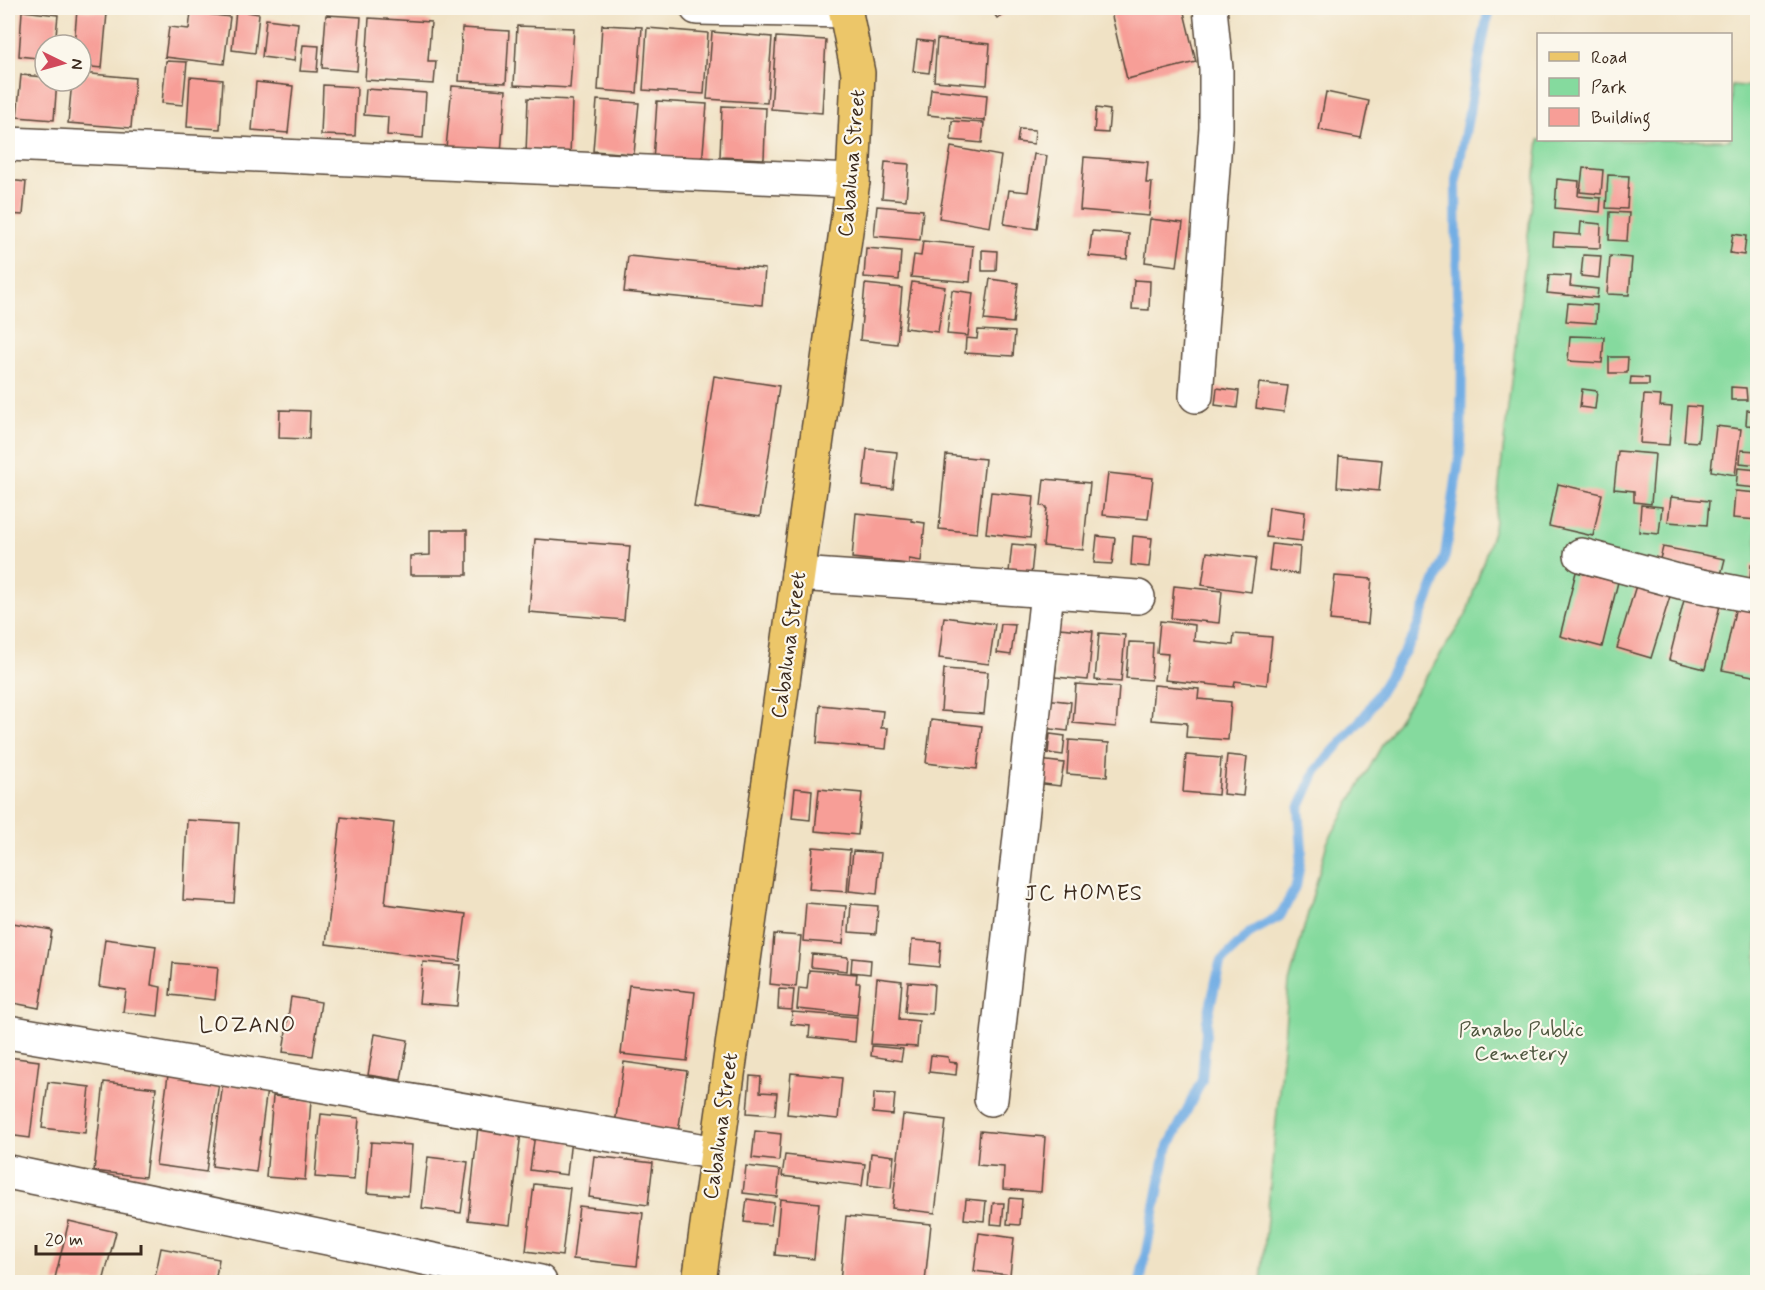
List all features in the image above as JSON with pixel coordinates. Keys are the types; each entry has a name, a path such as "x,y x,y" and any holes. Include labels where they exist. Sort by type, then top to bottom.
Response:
{"main road":[{"name":"Cabaluna Street","path":"699,1282 853,181 858,73 846,9"}],"street":[{"path":"697,8 846,9"},
{"path":"1196,396 1216,128 1216,69 1210,8"},
{"path":"8,144 853,181"},
{"path":"1581,555 1681,582 1758,597"},
{"path":"798,574 1138,597"},
{"path":"991,1099 1047,592"},
{"path":"8,1032 717,1153"},
{"path":"8,1172 540,1282"}],"green space":[{"name":"Panabo Public Cemetery","path":"1732,85 1757,87 1757,1282 1261,1282 1289,983 1327,843 1385,740 1466,615 1494,528 1539,141 1732,141"}],"building":[{"path":"990,8 1012,8 997,18"},
{"path":"1110,8 1183,8 1196,62 1127,79"},
{"path":"77,10 107,13 102,68 93,67 93,33 75,33"},
{"path":"236,10 259,14 255,53 232,50"},
{"path":"22,11 58,15 56,33 33,33 33,58 19,56"},
{"path":"191,12 230,17 224,64 165,57 169,27 189,29"},
{"path":"326,15 361,17 357,71 322,68"},
{"path":"369,18 431,22 428,61 436,61 434,84 365,80"},
{"path":"266,19 298,23 294,61 262,57"},
{"path":"602,25 642,27 637,93 598,90"},
{"path":"517,26 574,28 570,88 514,85"},
{"path":"462,28 509,31 506,83 459,81"},
{"path":"647,28 708,33 704,94 643,90"},
{"path":"712,32 772,37 767,103 707,99"},
{"path":"776,37 826,40 822,113 771,109"},
{"path":"937,39 990,44 987,85 934,81"},
{"path":"917,40 933,42 929,73 913,71"},
{"path":"303,45 319,46 317,72 300,71"},
{"path":"166,61 187,62 183,105 162,103"},
{"path":"93,74 135,78 131,128 68,123 71,93 93,93"},
{"path":"21,75 33,76 33,93 56,93 54,120 17,117"},
{"path":"190,77 223,80 220,129 187,127"},
{"path":"256,82 293,86 288,133 252,130"},
{"path":"323,85 357,87 355,136 321,135"},
{"path":"452,86 506,90 501,153 446,148"},
{"path":"366,89 426,93 423,138 387,135 388,117 364,115"},
{"path":"931,89 987,95 985,121 928,115"},
{"path":"1326,92 1369,101 1361,138 1319,130"},
{"path":"528,98 572,100 570,156 526,154"},
{"path":"597,100 639,103 634,154 593,151"},
{"path":"657,101 707,104 702,164 653,161"},
{"path":"722,106 766,108 764,159 720,157"},
{"path":"1096,108 1110,110 1108,133 1094,132"},
{"path":"952,121 984,123 982,143 951,140"},
{"path":"1019,129 1035,130 1034,144 1017,142"},
{"path":"951,147 1001,156 990,227 939,218"},
{"path":"1034,154 1047,156 1037,229 1004,224 1009,190 1028,192"},
{"path":"1084,157 1148,162 1146,183 1152,183 1149,216 1080,210"},
{"path":"885,162 909,164 906,200 882,198"},
{"path":"1583,168 1603,170 1601,194 1580,192"},
{"path":"1608,175 1629,176 1627,209 1606,208"},
{"path":"1557,179 1579,181 1578,196 1601,198 1600,212 1555,208"},
{"path":"8,180 26,182 23,215 8,214"},
{"path":"877,206 923,210 920,240 874,236"},
{"path":"1610,212 1629,213 1627,241 1609,240"},
{"path":"1150,219 1183,223 1177,266 1145,262"},
{"path":"1581,222 1601,224 1600,248 1553,246 1554,233 1580,235"},
{"path":"1092,231 1129,234 1127,259 1089,256"},
{"path":"1733,234 1746,236 1744,255 1730,253"},
{"path":"923,241 973,246 970,282 911,277 914,255 921,256"},
{"path":"866,248 901,251 899,280 864,277"},
{"path":"982,250 997,251 996,271 982,271"},
{"path":"1583,255 1601,256 1599,278 1581,276"},
{"path":"628,256 765,269 762,305 624,292"},
{"path":"1610,256 1632,258 1629,295 1607,294"},
{"path":"1549,275 1571,276 1570,286 1598,289 1597,298 1547,293"},
{"path":"990,279 1018,283 1013,323 984,320"},
{"path":"1134,280 1150,281 1149,310 1132,309"},
{"path":"912,282 945,287 938,332 905,328"},
{"path":"865,284 902,288 897,344 860,340"},
{"path":"952,290 973,293 968,336 947,334"},
{"path":"1568,303 1597,305 1596,323 1566,321"},
{"path":"978,330 1015,332 1013,356 965,353 966,338 977,339"},
{"path":"1570,336 1604,337 1602,363 1568,361"},
{"path":"1609,357 1628,357 1627,373 1609,373"},
{"path":"714,376 779,386 760,517 694,507"},
{"path":"1631,377 1649,378 1649,385 1630,385"},
{"path":"1259,383 1288,386 1284,412 1256,408"},
{"path":"1731,387 1746,388 1747,400 1731,400"},
{"path":"1217,388 1239,391 1237,408 1215,405"},
{"path":"1582,389 1597,391 1595,409 1580,407"},
{"path":"1644,395 1661,396 1660,406 1672,407 1669,445 1640,443"},
{"path":"1687,406 1701,407 1698,442 1684,441"},
{"path":"280,410 310,411 309,439 279,438"},
{"path":"1747,410 1758,411 1758,426 1746,425"},
{"path":"1716,426 1741,429 1735,475 1711,471"},
{"path":"867,449 897,452 893,489 863,486"},
{"path":"1741,450 1758,451 1758,465 1740,463"},
{"path":"1618,451 1655,454 1651,504 1634,502 1634,491 1614,489"},
{"path":"946,455 985,459 977,533 939,529"},
{"path":"1339,456 1382,460 1379,491 1337,487"},
{"path":"1738,468 1758,470 1758,488 1736,486"},
{"path":"1108,473 1153,478 1148,519 1103,515"},
{"path":"1044,479 1090,483 1083,550 1043,546 1047,507 1041,506"},
{"path":"1558,484 1602,494 1593,536 1549,526"},
{"path":"1735,491 1758,493 1758,520 1733,518"},
{"path":"991,492 1034,496 1030,538 986,533"},
{"path":"1671,497 1709,501 1707,525 1668,522"},
{"path":"1641,505 1662,507 1659,534 1639,532"},
{"path":"1269,507 1305,512 1302,541 1266,537"},
{"path":"856,513 912,519 912,521 925,523 921,561 909,559 909,564 852,558"},
{"path":"430,530 467,530 467,575 410,575 410,556 430,555"},
{"path":"1097,536 1115,538 1112,564 1094,563"},
{"path":"1133,536 1152,538 1149,567 1131,565"},
{"path":"535,539 630,546 624,620 529,612"},
{"path":"1012,544 1034,546 1031,575 1009,572"},
{"path":"1272,544 1300,547 1298,574 1269,570"},
{"path":"1663,547 1725,559 1721,575 1659,563"},
{"path":"1207,552 1256,558 1251,592 1202,585"},
{"path":"1751,564 1758,565 1758,583 1750,582"},
{"path":"1576,572 1618,582 1602,647 1560,636"},
{"path":"1335,576 1372,579 1368,624 1330,620"},
{"path":"1637,582 1671,593 1651,658 1617,648"},
{"path":"1174,586 1222,591 1219,623 1171,618"},
{"path":"1686,592 1721,601 1705,669 1669,660"},
{"path":"1736,606 1758,611 1758,677 1722,670"},
{"path":"944,617 995,624 989,664 939,658"},
{"path":"1160,621 1195,625 1194,641 1233,645 1234,634 1272,637 1267,685 1235,681 1234,687 1165,680 1168,654 1157,653"},
{"path":"1001,624 1015,625 1011,655 997,653"},
{"path":"1059,628 1093,631 1088,680 1055,677"},
{"path":"1099,633 1125,635 1121,682 1095,680"},
{"path":"1129,642 1153,643 1151,680 1126,678"},
{"path":"944,669 988,672 984,714 941,711"},
{"path":"1076,684 1119,687 1116,727 1073,723"},
{"path":"1154,685 1199,689 1198,699 1231,702 1228,740 1186,737 1187,723 1151,720"},
{"path":"1045,699 1071,702 1068,731 1042,728"},
{"path":"820,705 883,711 881,728 888,728 886,749 817,743"},
{"path":"931,720 982,726 977,769 926,763"},
{"path":"1050,734 1065,736 1063,755 1048,753"},
{"path":"1069,740 1109,743 1107,777 1067,774"},
{"path":"1186,755 1221,758 1218,795 1183,792"},
{"path":"1227,755 1247,757 1243,796 1223,794"},
{"path":"1039,760 1064,763 1060,786 1036,783"},
{"path":"795,788 812,790 810,820 792,818"},
{"path":"819,789 862,793 858,835 815,831"},
{"path":"341,817 394,823 385,904 466,914 460,961 326,944"},
{"path":"187,820 239,823 234,903 183,900"},
{"path":"813,847 850,850 847,892 809,889"},
{"path":"853,851 881,853 877,894 849,891"},
{"path":"806,903 846,906 843,944 803,941"},
{"path":"851,904 878,906 876,934 849,932"},
{"path":"13,923 52,930 39,1008 8,1002 11,981 8,980 8,948"},
{"path":"774,934 801,936 796,987 770,984"},
{"path":"105,939 156,946 151,985 161,987 158,1016 123,1012 126,990 99,986"},
{"path":"912,940 941,942 939,967 910,964"},
{"path":"812,954 848,957 847,971 811,967"},
{"path":"852,958 871,960 870,974 851,972"},
{"path":"423,962 461,965 457,1006 419,1003"},
{"path":"173,963 218,967 215,1000 170,995"},
{"path":"809,970 857,974 856,983 860,983 857,1015 797,1009 799,988 807,989"},
{"path":"877,978 902,981 899,1019 919,1021 917,1047 871,1044"},
{"path":"908,982 934,984 932,1014 905,1012"},
{"path":"629,985 695,992 687,1061 621,1054"},
{"path":"779,989 794,990 792,1010 778,1009"},
{"path":"291,997 321,1002 313,1056 283,1052"},
{"path":"792,1012 857,1017 855,1042 809,1037 810,1026 791,1024"},
{"path":"375,1034 408,1040 401,1080 368,1075"},
{"path":"872,1046 903,1049 901,1061 871,1056"},
{"path":"931,1055 948,1057 949,1062 957,1063 956,1075 929,1072"},
{"path":"8,1057 39,1061 30,1138 8,1135"},
{"path":"624,1062 687,1071 678,1133 615,1124"},
{"path":"791,1073 842,1078 838,1119 787,1114"},
{"path":"168,1075 219,1082 206,1172 156,1165"},
{"path":"750,1076 761,1077 760,1092 777,1093 775,1115 747,1113"},
{"path":"48,1082 90,1087 85,1133 42,1128"},
{"path":"104,1082 156,1088 145,1177 94,1171"},
{"path":"223,1083 267,1089 256,1172 212,1166"},
{"path":"874,1093 895,1094 893,1115 873,1113"},
{"path":"273,1096 311,1100 305,1180 266,1177"},
{"path":"321,1114 359,1118 354,1180 315,1177"},
{"path":"903,1115 946,1120 935,1213 892,1208"},
{"path":"478,1127 521,1132 510,1225 468,1220"},
{"path":"755,1131 781,1134 779,1161 752,1158"},
{"path":"980,1131 1045,1137 1041,1192 1003,1189 1004,1167 977,1165"},
{"path":"535,1134 571,1139 567,1175 530,1170"},
{"path":"371,1142 412,1145 408,1196 367,1193"},
{"path":"871,1153 894,1156 891,1188 868,1185"},
{"path":"785,1155 865,1164 862,1186 782,1176"},
{"path":"594,1156 653,1163 648,1205 589,1197"},
{"path":"428,1157 468,1162 461,1213 422,1208"},
{"path":"746,1166 780,1170 777,1197 743,1193"},
{"path":"534,1184 570,1188 562,1256 526,1251"},
{"path":"1009,1198 1022,1199 1020,1225 1007,1224"},
{"path":"747,1199 774,1203 771,1225 744,1222"},
{"path":"780,1199 819,1203 814,1259 775,1255"},
{"path":"966,1199 986,1201 984,1221 964,1219"},
{"path":"993,1203 1004,1203 1002,1225 991,1224"},
{"path":"579,1206 643,1213 637,1266 573,1259"},
{"path":"846,1216 931,1224 925,1282 840,1282"},
{"path":"69,1221 116,1232 103,1282 54,1282"},
{"path":"979,1233 1014,1238 1010,1275 974,1271"},
{"path":"161,1248 219,1259 215,1282 154,1282"},
{"path":"429,1269 469,1282 427,1282"},
{"path":"372,1275 395,1282 370,1282"},
{"path":"956,1279 979,1280 979,1282 956,1282"}],"waterway":[{"path":"1140,1282 1166,1152 1202,1080 1207,1021 1220,963 1251,932 1280,916 1296,887 1302,850 1299,809 1316,771 1366,714 1413,638 1445,556 1461,446 1462,342 1457,293 1456,180 1489,8"}],"district":[{"name":"JC HOMES","path":"1084,892"},
{"name":"LOZANO","path":"248,1024"}]}
